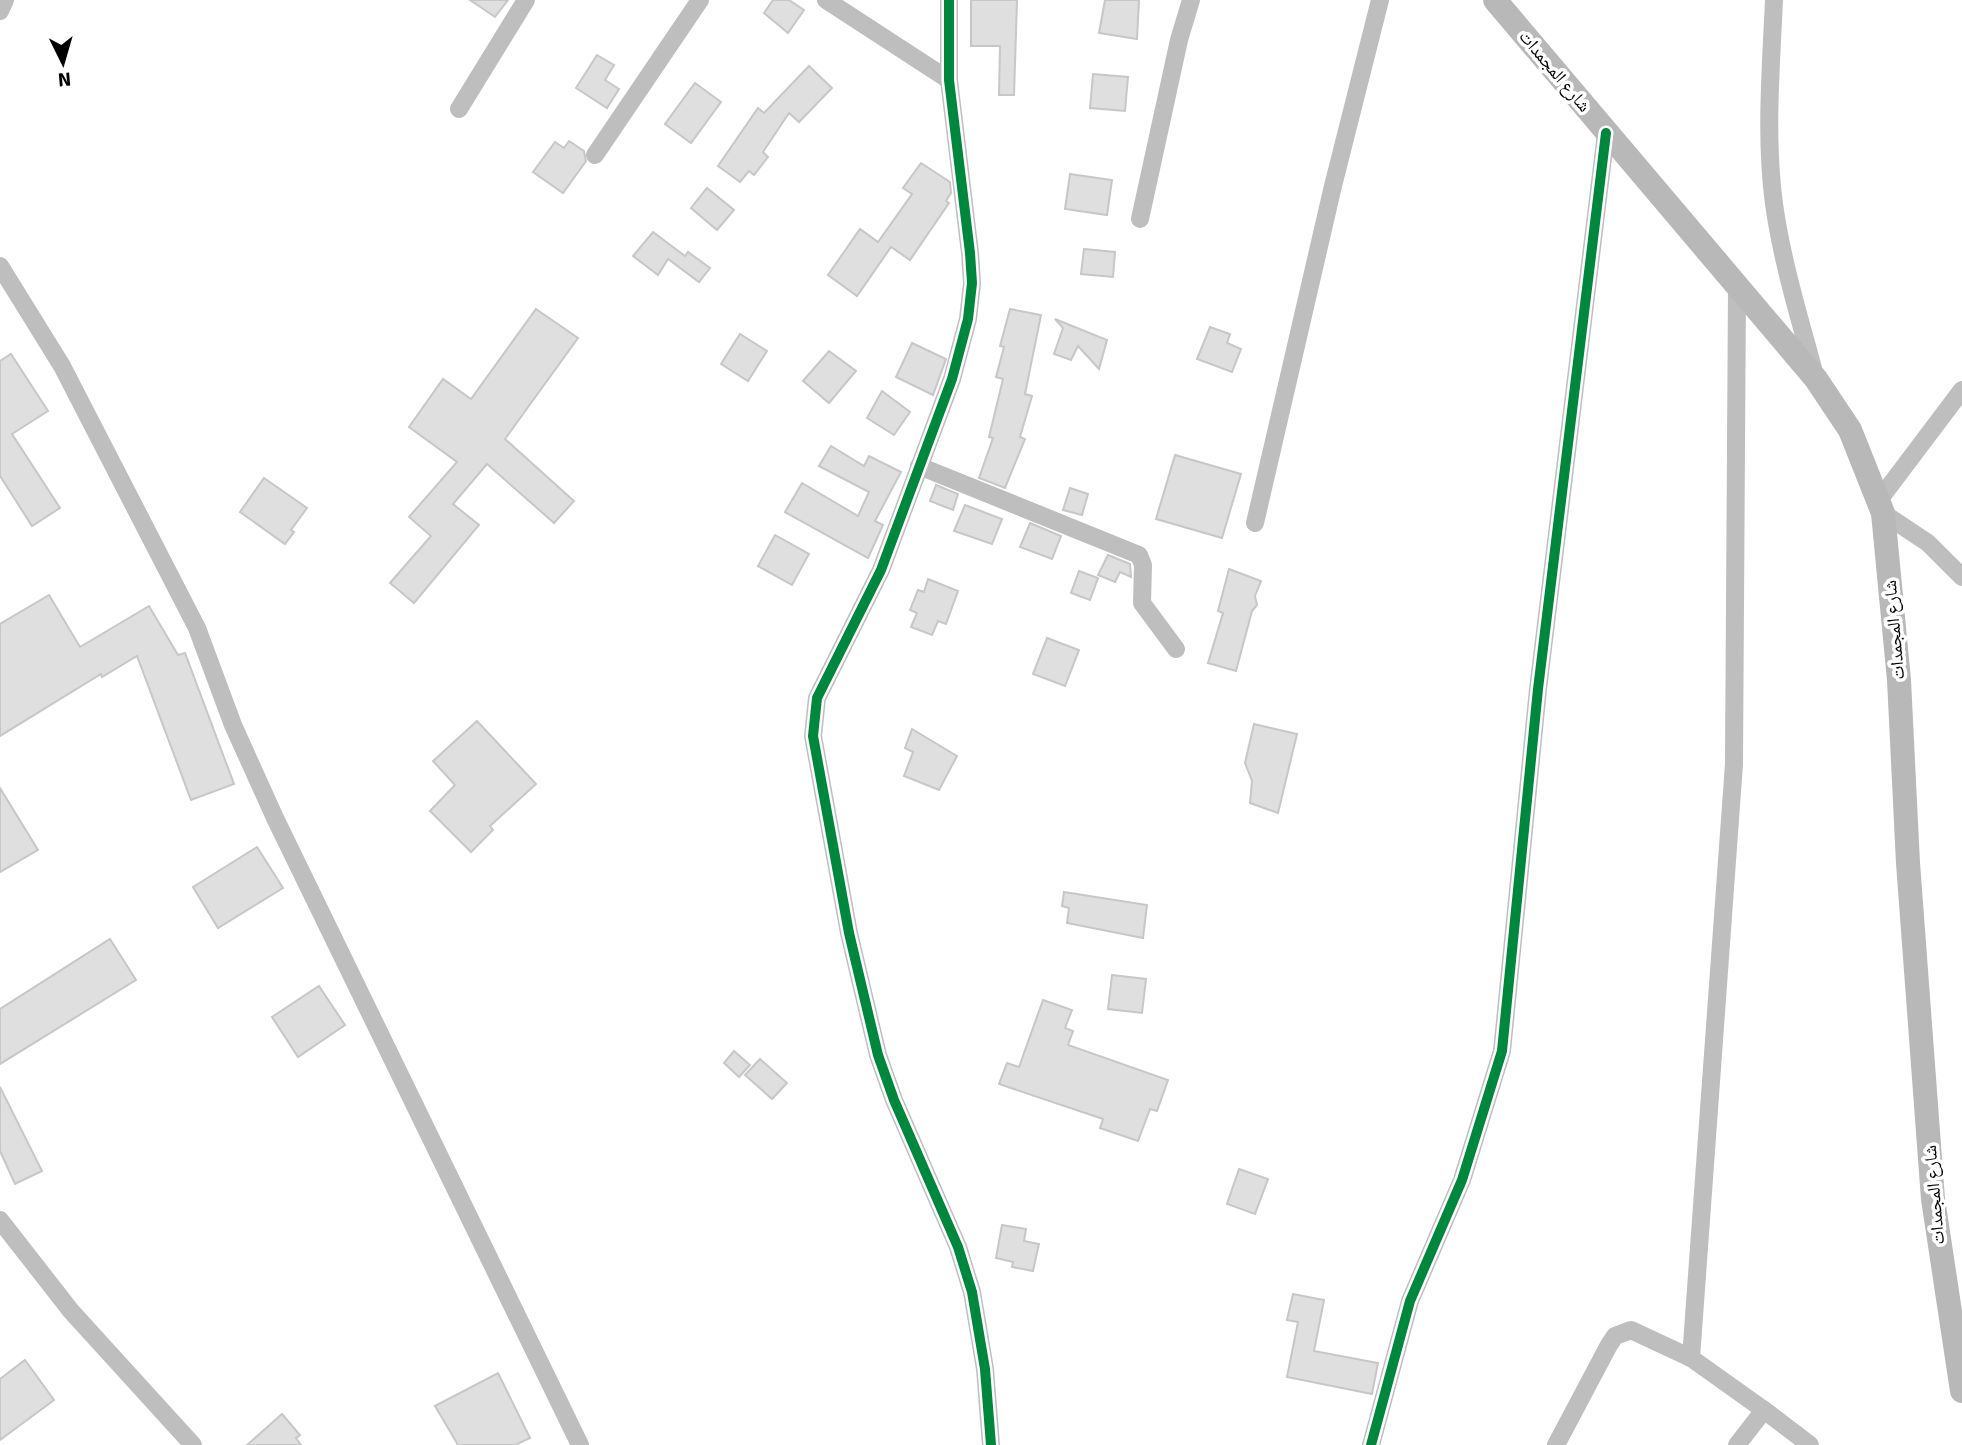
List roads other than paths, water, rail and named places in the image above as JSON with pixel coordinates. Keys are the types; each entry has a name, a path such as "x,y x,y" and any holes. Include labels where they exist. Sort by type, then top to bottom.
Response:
{"main road":[{"name":"شارع المجمدات","path":"1495,0 1737,289 1816,379 1850,430 1881,507 1897,655 1909,877 1933,1199 1962,1391"}],"street":[{"path":"0,11 5,0"},
{"path":"459,109 526,0"},
{"path":"595,155 700,0"},
{"path":"826,0 949,80"},
{"path":"949,0 949,80 972,283 962,347 881,570 817,698 813,736 849,933 878,1055 894,1100 958,1247 972,1292 985,1369 991,1445"},
{"path":"1140,219 1179,40 1191,0"},
{"path":"1255,523 1330,198 1380,0"},
{"path":"1774,0 1769,118 1774,202 1788,280 1816,379"},
{"path":"1371,1445 1410,1301 1462,1180 1502,1051 1541,663 1606,133"},
{"path":"0,265 62,366 197,628 233,725 275,818 580,1445"},
{"path":"1691,1358 1734,778 1737,289"},
{"path":"1962,390 1881,507 1928,544 1962,577"},
{"path":"919,466 1139,555 1143,565 1142,603 1177,649"},
{"path":"0,1220 71,1311 193,1445"},
{"path":"1556,1445 1609,1345 1623,1332 1638,1331 1691,1358 1810,1445"},
{"path":"1737,1445 1764,1410"}]}
